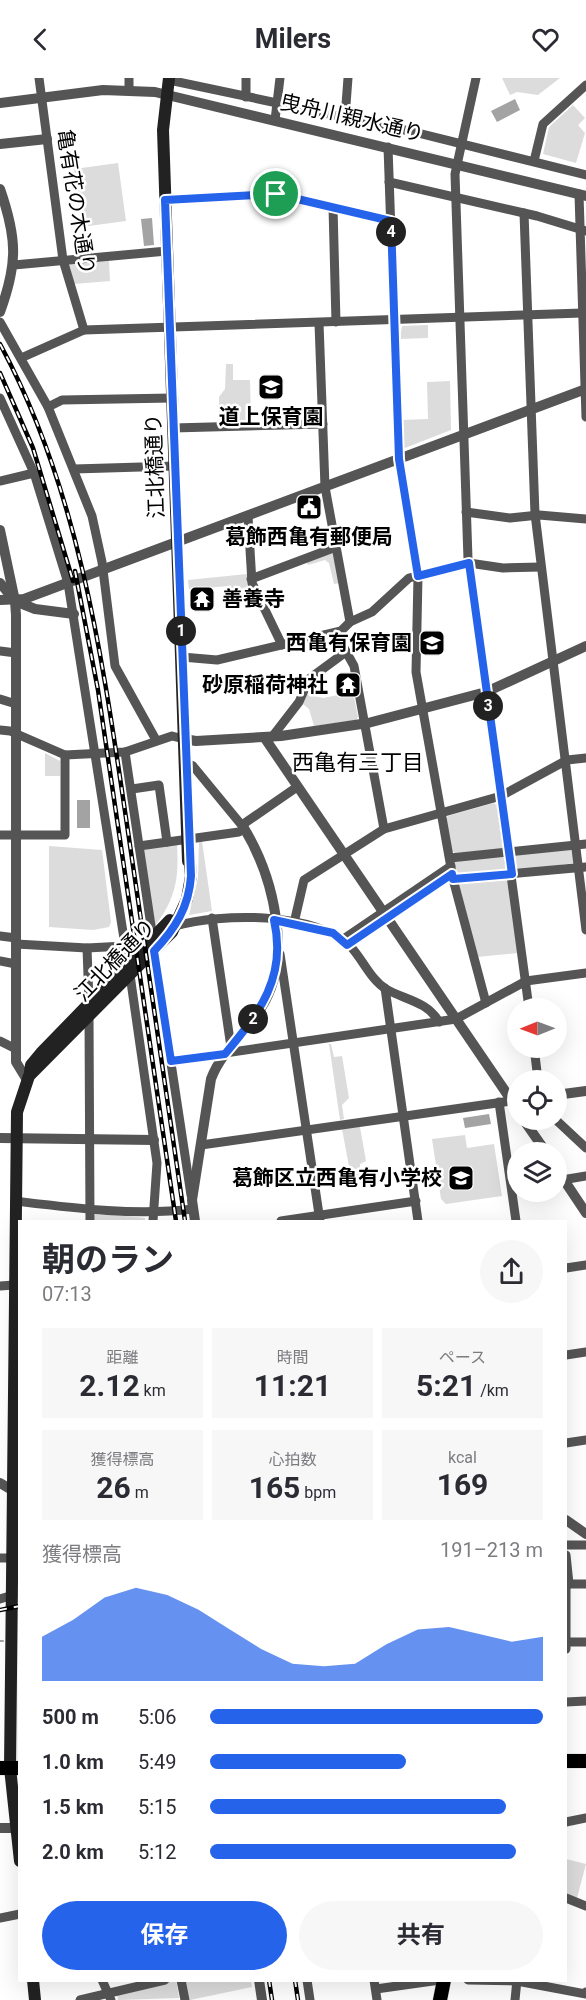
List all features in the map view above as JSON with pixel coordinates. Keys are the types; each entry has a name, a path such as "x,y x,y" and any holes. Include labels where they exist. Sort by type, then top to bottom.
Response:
{"main road":[{"name":"江北橋通り","path":"18,1844 10,1768 6,1668 16,1641 13,1558 17,1493 17,1329 14,1285 16,1112 28,1078 89,1009 175,926 184,908 191,883 165,200 163,121 169,79"},
{"name":"江北橋通り","path":"153,945 180,900 189,853"},
{"path":"567,1761 586,1761"},
{"path":"33,1982 35,2000"},
{"path":"440,2000 442,1982"}],"street":[{"name":"亀有花の木通り","path":"39,78 63,261 84,330"},
{"path":"129,78 129,90"},
{"path":"246,78 246,97"},
{"path":"275,120 279,104 280,78"},
{"path":"345,118 348,78"},
{"path":"476,78 458,163 456,196 466,512 469,563 528,998"},
{"path":"169,79 463,144 586,175"},
{"path":"534,161 543,124 586,85"},
{"name":"曳舟川親水通り","path":"0,103 129,90 166,94 458,163 582,195"},
{"path":"0,144 47,139"},
{"path":"388,147 399,459 418,576 416,672 452,869 486,1003"},
{"path":"389,182 456,196 583,230"},
{"path":"0,189 13,227 14,266 0,312"},
{"path":"165,200 276,194 391,221"},
{"path":"582,195 582,313 586,417"},
{"path":"333,207 336,322"},
{"path":"524,213 535,516 552,661 582,844 586,930"},
{"path":"14,266 167,251"},
{"path":"21,358 84,330 582,313"},
{"path":"0,322 48,407 92,516 115,666 156,740"},
{"path":"319,322 325,487 351,622"},
{"path":"0,600 15,601 68,583 586,389"},
{"path":"0,398 34,473 68,583 75,614 157,1163 153,1216"},
{"path":"48,407 62,400 172,398"},
{"path":"173,428 323,424"},
{"path":"74,469 175,466"},
{"path":"0,481 34,473"},
{"path":"466,512 510,518 535,516 586,519"},
{"path":"248,516 251,579 282,645"},
{"path":"0,530 15,601 16,1062 28,1078"},
{"path":"251,579 336,547"},
{"path":"182,657 217,660 342,631 351,622 372,612 410,578 469,563 503,568 540,567"},
{"path":"0,583 15,601 26,607 75,614"},
{"path":"342,631 344,652 354,666 384,829"},
{"path":"0,730 16,734 65,755 125,752 172,736 196,741 268,737 364,723 486,692 586,646"},
{"path":"0,651 16,653"},
{"path":"268,737 299,702 309,679 344,652"},
{"path":"0,699 16,704"},
{"path":"268,737 297,787 507,1092"},
{"path":"125,752 195,1220"},
{"path":"0,835 65,835 65,755"},
{"path":"294,923 304,880 384,829 501,796 567,760 586,758"},
{"path":"186,763 193,766 243,826 263,865 295,1044 320,1218"},
{"path":"132,789 159,785 167,842"},
{"path":"139,846 238,832 297,787"},
{"path":"345,943 452,869 508,852 582,844"},
{"path":"452,869 512,874 583,867"},
{"path":"212,918 228,1051"},
{"path":"175,926 212,918 274,920 333,933 345,943 385,988 420,1003 434,1014 439,1022"},
{"path":"0,936 16,941 87,948 125,946"},
{"path":"193,1205 211,1079 228,1051 260,1011 269,993 277,940"},
{"path":"87,948 92,1210 90,1220"},
{"path":"0,961 16,964"},
{"path":"171,1061 456,1019 526,981 586,973"},
{"path":"385,988 418,1220"},
{"path":"0,1041 16,1049"},
{"path":"567,1094 586,1091"},
{"path":"201,1144 499,1102 507,1103"},
{"path":"499,1102 507,1147"},
{"path":"567,1130 586,1148"},
{"path":"0,1138 154,1140"},
{"path":"567,1179 586,1176"},
{"path":"567,1189 586,1213"},
{"path":"15,1201 153,1216 193,1205"},
{"path":"294,1220 320,1218 416,1202"},
{"path":"515,1202 516,1220"},
{"path":"567,1268 586,1265"},
{"path":"0,1286 14,1285"},
{"path":"567,1355 586,1352"},
{"path":"567,1443 586,1440"},
{"path":"0,1483 17,1493"},
{"path":"567,1521 586,1534"},
{"path":"567,1545 586,1545"},
{"path":"0,1558 13,1558"},
{"path":"567,1584 586,1584"},
{"path":"0,1599 13,1594"},
{"path":"567,1642 586,1642"},
{"path":"567,1702 586,1701"},
{"path":"567,1822 586,1818"},
{"path":"0,1828 16,1828"},
{"path":"567,1898 586,1906"},
{"path":"0,1918 18,1914"},
{"path":"103,1982 110,1997"},
{"path":"80,2000 110,1997 159,1982"},
{"path":"181,1982 185,2000"},
{"path":"259,1982 262,2000"},
{"path":"307,1982 310,2000"},
{"path":"377,2000 375,1985 415,1982"},
{"path":"515,2000 517,1982"},
{"path":"523,1982 586,1993 586,2000"}],"shaded area":[{"path":"502,78 560,78 538,95 517,92 510,95"},
{"path":"515,99 520,110 497,122 491,111"},
{"path":"573,105 585,118 578,125 585,133 576,163 543,154 549,127"},
{"path":"118,163 126,221 81,227 74,169"},
{"path":"152,218 154,245 144,246 141,219"},
{"path":"109,261 110,281 74,284 68,265 71,263"},
{"path":"428,325 428,338 400,339 402,326"},
{"path":"226,364 233,364 233,380 250,380 251,421 219,421 219,397 225,389"},
{"path":"450,381 451,430 405,448 402,447 401,420 428,419 427,382"},
{"path":"333,551 340,583 334,584 329,563 325,560 308,565 306,561"},
{"path":"247,574 253,597 234,599 230,586 189,589 188,580"},
{"path":"353,692 358,717 356,720 314,726 309,709 303,704 307,694 323,698"},
{"path":"45,753 60,761 60,776 45,776"},
{"path":"77,800 90,800 90,828 77,828"},
{"path":"494,803 497,806 503,846 501,849 455,853 452,851 446,819 448,816"},
{"path":"199,841 202,841 212,911 189,915 198,878"},
{"path":"177,844 175,887 168,906 155,926 143,849"},
{"path":"49,846 102,850 111,922 109,927 93,930 49,927"},
{"path":"570,849 573,851 574,863 517,871 513,869 512,857 515,854"},
{"path":"501,855 505,857 506,869 503,872 456,874 454,862"},
{"path":"505,878 509,881 518,953 477,957 459,885 461,882"},
{"path":"329,1044 331,1044 334,1057 342,1056 349,1098 342,1105 344,1119 340,1120"},
{"path":"489,1114 491,1124 465,1128 463,1118"},
{"path":"360,1127 366,1161 360,1164 360,1175 351,1177 342,1129"},
{"path":"465,1135 467,1148 494,1144 502,1196 446,1204 441,1199 432,1139"},
{"path":"95,1213 145,1218 145,1220 93,1220"},
{"path":"567,1859 586,1864 577,1898 567,1894"},
{"path":"161,1982 176,1982 179,1998 118,2000 117,1993"},
{"path":"185,1982 251,1982 252,1987 190,2000"}],"railway":[{"path":"0,344 27,400 50,457 84,575 117,757 185,1220"},
{"path":"0,373 33,448 73,581"},
{"path":"75,571 98,690 176,1220"},
{"path":"0,1610 18,1606"},
{"path":"269,1982 272,2000"},
{"path":"295,1982 298,2000"}],"place":[{"name":"道上保育園","path":"271,387"},
{"name":"葛飾西亀有郵便局","path":"309,507"},
{"name":"善養寺","path":"202,599"},
{"name":"西亀有保育園","path":"432,643"},
{"name":"砂原稲荷神社","path":"348,685"},
{"name":"葛飾区立西亀有小学校","path":"461,1178"}],"district":[{"name":"西亀有三丁目","path":"358,762"}],"route":[{"path":"276,194 391,221 399,459 418,576 469,563 512,874 453,879 452,874 347,945 333,933 274,920 277,940 274,971 269,993 260,1011 225,1054 171,1061 154,951 172,932 184,908 191,883 191,864 184,739 165,200 276,194"}]}
